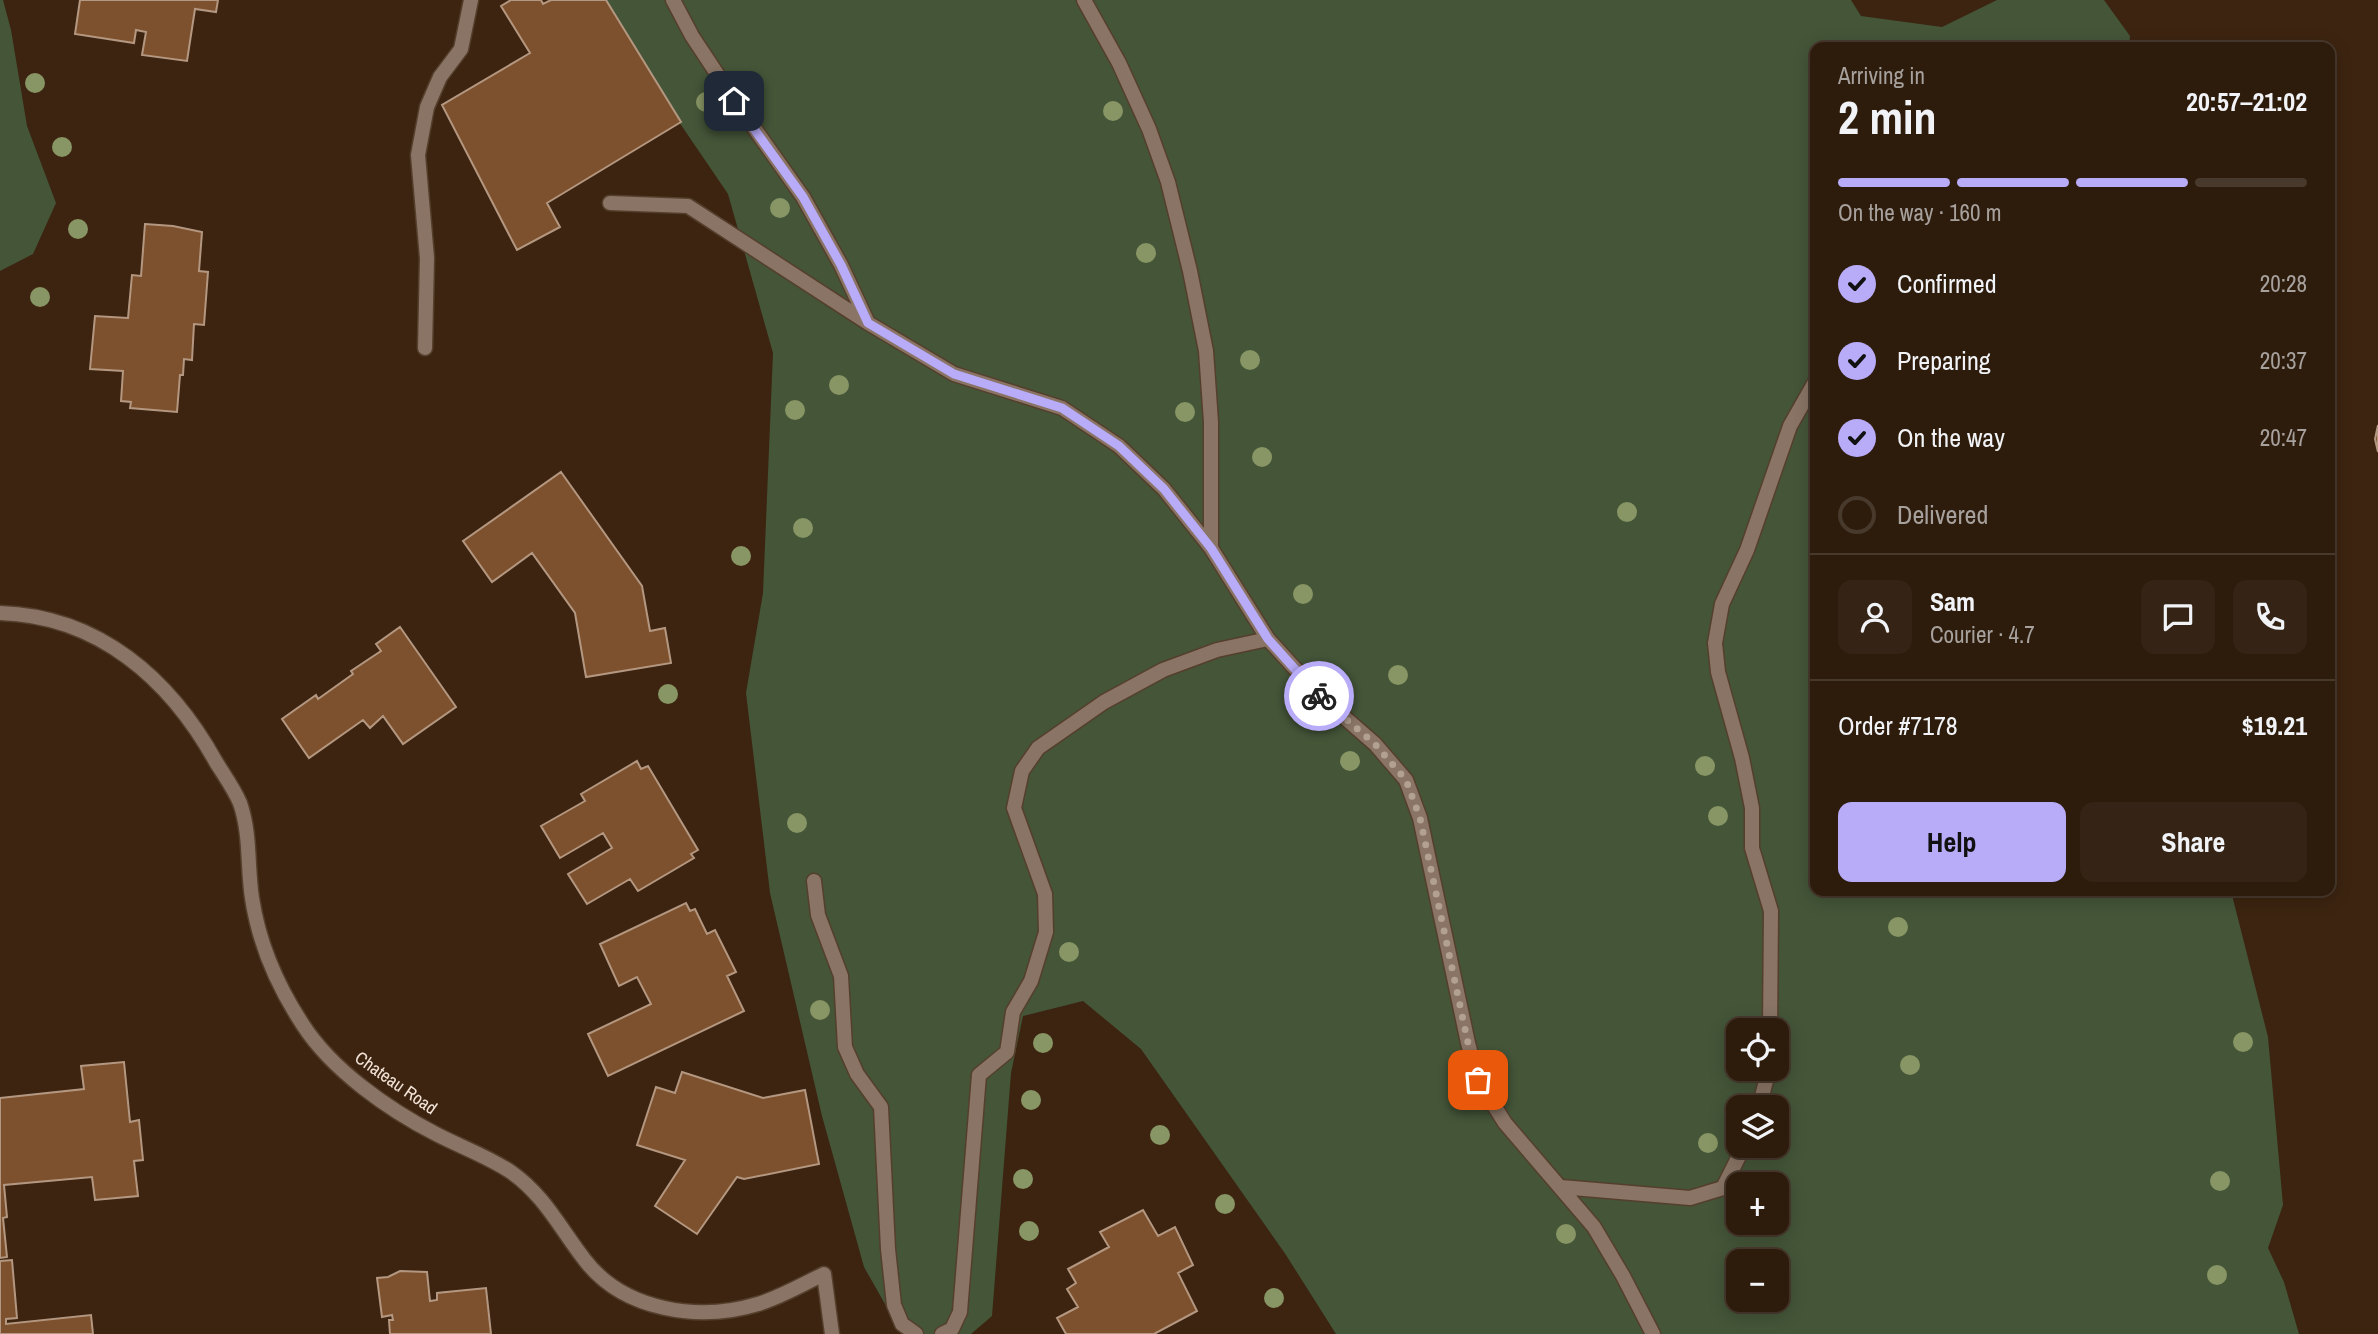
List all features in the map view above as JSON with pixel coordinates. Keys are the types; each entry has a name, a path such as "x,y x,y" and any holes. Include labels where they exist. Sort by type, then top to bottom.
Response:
{"street":[{"path":"425,348 427,258 418,155 427,107 440,77 461,49 471,0"},
{"path":"673,0 692,36 734,101 803,197 841,265 868,323"},
{"path":"1084,0 1119,63 1149,129 1168,182 1190,271 1206,351 1211,422 1211,548"},
{"path":"610,203 688,206 868,323 954,374 1062,408 1119,446 1164,489 1211,548 1268,639 1320,696 1375,744 1406,780 1420,818 1478,1080 1505,1123 1594,1227 1653,1334"},
{"path":"1770,1018 1771,911 1752,848 1752,808 1742,758 1718,672 1715,643 1722,604 1747,550 1790,426 1810,391"},
{"name":"Chateau Road","path":"0,613 57,621 91,633 128,656 160,685 202,736 239,802 248,834 252,897 262,941 279,986 305,1028 331,1059 366,1089 432,1132 520,1179 538,1194 585,1261 614,1287 646,1303 682,1312 719,1313 760,1304 824,1274 832,1334"},
{"path":"942,1334 952,1329 960,1312 979,1074 1007,1052 1013,1012 1031,981 1046,932 1045,894 1014,808 1022,771 1038,748 1104,702 1151,676 1217,650 1268,639"},
{"path":"814,881 818,915 841,976 845,1046 857,1074 881,1107 888,1249 894,1305 902,1324 916,1334"},
{"path":"1561,1187 1690,1198 1723,1188 1738,1158"}],"green space":[{"path":"0,0 3,0 11,30 27,126 56,203 33,254 0,271"},
{"path":"591,0 1851,0 1861,16 1942,27 1997,0 2104,0 2130,36 2129,42 1810,42 1810,896 2232,896 2268,1037 2283,1205 2268,1248 2284,1282 2299,1334 1336,1334 1286,1255 1141,1049 1083,1001 1023,1016 1011,1073 992,1316 971,1334 902,1334 864,1267 822,1116 770,893 746,693 763,593 773,353 728,194"}],"building":[{"path":"80,0 218,0 216,12 195,9 187,61 142,55 146,32 136,30 134,43 75,34"},
{"path":"511,0 541,0 543,4 551,0 606,0 681,122 547,203 560,227 517,250 442,105 530,53 501,6"},
{"path":"145,224 202,232 199,271 208,272 204,325 194,324 192,360 184,359 177,412 130,408 131,402 121,401 123,371 90,369 95,316 128,318 132,275 141,276"},
{"path":"2378,425 2378,452 2375,439"},
{"path":"561,472 642,586 650,631 665,628 671,663 586,677 575,613 532,553 492,582 463,541"},
{"path":"400,627 456,707 403,744 383,716 370,728 363,720 309,758 282,719 316,695 318,699 353,674 351,671 381,651 376,644"},
{"path":"637,761 641,769 648,766 698,850 691,854 694,858 638,891 630,879 587,904 568,874 612,848 603,833 560,858 541,826 585,801 581,794"},
{"path":"686,903 690,911 695,909 707,934 715,930 736,972 727,976 744,1011 608,1076 588,1034 651,1004 637,977 619,986 600,944"},
{"path":"124,1062 130,1122 139,1120 143,1160 134,1161 138,1196 95,1200 92,1177 4,1185 7,1217 3,1218 7,1257 0,1258 0,1098 84,1089 81,1066"},
{"path":"682,1072 763,1098 805,1090 819,1164 744,1179 737,1177 697,1234 655,1206 685,1160 637,1145 656,1087 675,1093"},
{"path":"1143,1210 1158,1236 1175,1227 1193,1265 1178,1273 1197,1311 1154,1334 1066,1334 1057,1318 1078,1307 1067,1289 1076,1283 1068,1269 1109,1247 1100,1232"},
{"path":"12,1260 17,1318 6,1319 6,1324 91,1315 93,1334 0,1334 0,1261"},
{"path":"400,1271 427,1272 430,1301 437,1300 437,1293 486,1288 491,1334 390,1334 389,1320 393,1320 392,1315 382,1317 377,1278 388,1277"}],"way so far":[{"path":"1319,696 1375,744 1406,780 1420,818 1478,1080"}],"route":[{"path":"734,101 803,197 841,265 868,323 954,374 1062,408 1119,446 1164,489 1211,548 1268,639 1319,696"}]}
